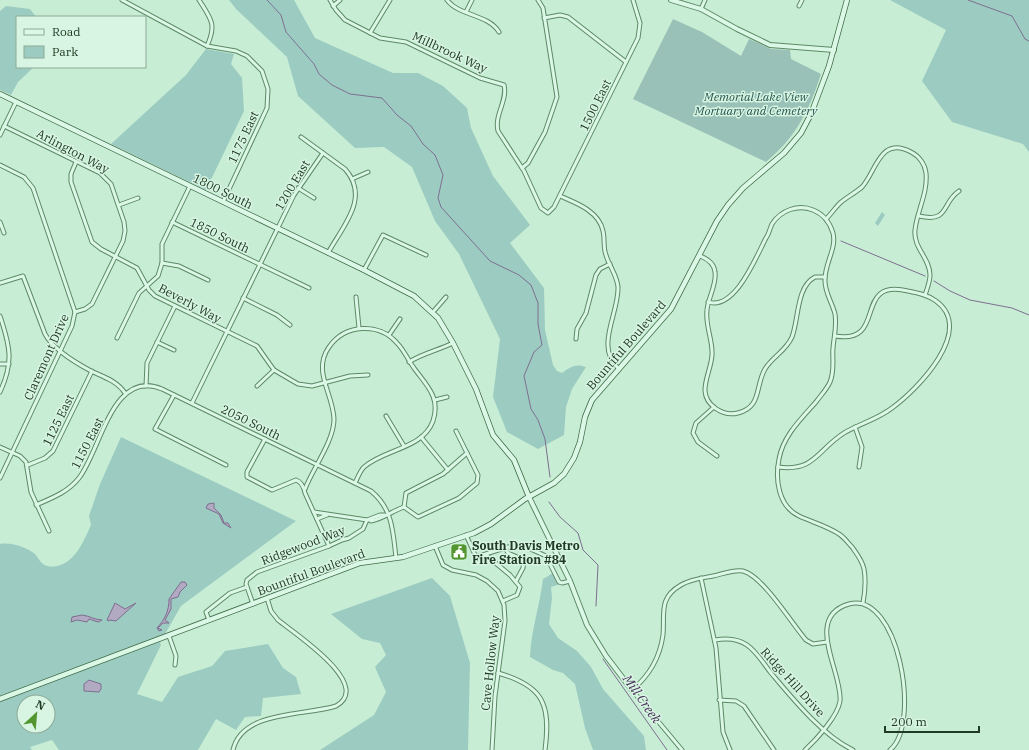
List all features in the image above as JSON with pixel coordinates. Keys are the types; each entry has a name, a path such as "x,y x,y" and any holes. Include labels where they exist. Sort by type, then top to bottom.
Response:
{"main road":[{"name":"Bountiful Boulevard","path":"0,699 360,563 396,558 466,536 491,524 529,497 554,483 571,464 579,447 588,408 595,396 672,309 717,220 731,201 749,183 784,153 801,132 813,108 834,50 846,0"},
{"name":"1800 South","path":"0,94 364,270 408,293 433,312 453,343 476,389 493,435 516,465 529,497"}],"street":[{"path":"122,0 207,46 213,33 212,22 198,0"},
{"name":"Millbrook Way","path":"330,0 345,20 370,33 385,39 406,42 480,78 504,85 505,92 498,129 522,168 541,208 548,213"},
{"path":"333,6 340,0"},
{"path":"370,33 390,0"},
{"path":"447,0 452,5 489,23 499,32"},
{"path":"466,12 472,0"},
{"path":"522,168 528,164 545,132 557,97 542,6 538,0"},
{"name":"1500 East","path":"548,213 553,209 560,196 626,62 640,30 639,18 633,0"},
{"path":"671,0 701,9 770,46 834,50"},
{"path":"701,9 705,0"},
{"path":"799,6 802,0"},
{"path":"544,18 560,15 568,17 626,62"},
{"name":"1175 East","path":"207,46 217,50 236,51 247,56 258,66 265,78 268,95 265,113 223,202"},
{"path":"0,135 16,102"},
{"name":"Arlington Way","path":"4,126 100,173 108,179 118,205 125,231 115,257 92,304 85,310 75,312"},
{"path":"301,136 345,169 352,179 355,194 352,212 348,223 328,253"},
{"path":"826,219 841,202 862,186 869,177 879,156 894,149 906,149 912,152 920,159 925,168 925,182 915,228 915,239 918,248 927,263 930,275 925,296"},
{"name":"1200 East","path":"192,403 277,228 298,188 323,153"},
{"name":"Beverly Way","path":"76,162 71,174 71,182 89,236 96,246 137,268 146,286 155,296 257,346 274,370 287,379 302,386 312,386 350,376 368,375"},
{"name":"Claremont Drive","path":"0,165 24,177 33,188 75,312 73,323 61,350 0,478"},
{"path":"352,179 368,172"},
{"path":"117,338 137,295 156,279 162,263 162,244 190,186"},
{"path":"298,188 314,198"},
{"path":"918,216 929,218 939,215 959,191"},
{"path":"560,196 588,210 597,217 603,228 605,252 617,280 618,290 607,349 610,360 619,369"},
{"path":"118,205 138,198"},
{"path":"708,302 714,304 721,303 736,292 772,224 782,213 793,209 806,208 817,212 826,219 832,230 834,243 825,276 826,292 835,317 835,336 832,352 833,370 830,383 787,437 780,453 778,467 780,491 787,507 796,514 839,534 859,556 864,572 863,603"},
{"path":"0,222 4,233"},
{"name":"1850 South","path":"172,222 309,288"},
{"path":"364,270 383,234 426,255"},
{"path":"700,256 710,261 715,272 716,279 708,302 706,318 712,354 704,388 706,397 714,407 723,412 734,414 746,410 753,404 758,395 764,371 786,347 792,337 806,284 815,277 825,276"},
{"path":"162,263 176,265 208,280"},
{"path":"576,339 577,329 586,313 596,274 600,269 610,264"},
{"path":"0,283 22,275 45,334 51,343 92,371 116,383 125,393 135,388 146,386 146,367 175,306"},
{"path":"778,467 794,468 807,464 835,440 855,427 885,413 896,405 922,379 947,345 950,332 946,314 938,302 925,296 900,290 886,291 880,295 873,303 867,323 862,331 852,337 835,336"},
{"path":"356,297 360,328"},
{"path":"433,312 446,297"},
{"path":"243,298 277,314 290,325"},
{"path":"0,316 9,346 9,364 0,392"},
{"path":"389,335 400,319"},
{"path":"305,489 330,437 333,425 333,413 322,366 324,357 329,347 341,335 360,328 375,329 389,335 401,347 409,362 430,388 435,400 435,412 433,421 428,430 421,437 365,466 355,483"},
{"path":"157,342 174,350"},
{"path":"409,362 424,354 453,343"},
{"path":"0,364 9,364"},
{"path":"257,386 274,370"},
{"name":"1125 East","path":"28,465 46,458 53,451 92,371"},
{"name":"2050 South","path":"146,386 159,388 192,403 317,464 376,495 387,514 393,530 396,558"},
{"name":"1150 East","path":"36,505 62,493 79,478 116,405 125,393"},
{"path":"174,395 155,429 226,465"},
{"path":"435,400 447,397"},
{"path":"714,407 696,423 694,433 698,442 716,456"},
{"path":"386,416 404,446"},
{"path":"855,427 862,447 859,467"},
{"path":"456,431 478,474 475,484 459,498 418,517 404,507 406,493 448,470 467,453"},
{"path":"421,437 448,470"},
{"path":"265,439 248,472 247,477 272,490 296,480 305,489 330,546"},
{"path":"0,447 22,458 28,465 30,488 36,505 49,531"},
{"path":"529,497 570,581 580,611 594,637 632,690 682,750"},
{"name":"Ridgewood Way","path":"314,512 374,521 404,507"},
{"name":"Ridgewood Way","path":"317,519 327,514"},
{"name":"Ridgewood Way","path":"247,587 247,580 260,570 281,565 349,538 363,528 368,520"},
{"path":"466,536 475,556 478,558 504,548 522,546 540,552 548,560 559,582 562,583 570,581"},
{"name":"Cave Hollow Way","path":"435,546 440,560 446,567 483,578 496,588 503,602 506,621 494,703 492,750"},
{"path":"504,548 508,553 524,560 523,568 516,581"},
{"path":"486,555 516,581 520,587 520,592 503,602"},
{"path":"632,690 645,678 654,664 662,640 662,610 668,597 682,584 701,578 738,570 751,574 776,600 806,640 816,644 827,642"},
{"path":"701,578 718,658 719,700 723,732 730,750"},
{"path":"209,620 206,612 230,593 247,587 253,604"},
{"path":"233,750 242,732 255,723 270,718 336,706 342,702 347,692 344,681 332,665 278,620 271,611 267,598"},
{"path":"805,750 823,729 837,709 840,700 827,642 827,629 834,613 850,604 863,603 876,610 883,619 895,646 902,672 905,694 903,728 898,742 890,750"},
{"path":"169,636 175,652 175,665"},
{"name":"Ridge Hill Drive","path":"715,640 730,639 748,645 788,692 823,729 835,739 853,750"},
{"path":"498,673 523,681 540,698 546,710 548,723 545,750"},
{"path":"719,700 736,701 744,706 774,750"}],"green space":[{"path":"229,0 294,0 315,38 393,73 418,73 443,86 467,108 471,128 493,176 530,225 510,243 544,288 545,330 553,365 557,371 562,373 573,366 579,365 586,367 572,389 566,407 564,435 538,449 507,432 493,397 500,339 459,254 435,221 412,167 384,147 355,148 298,96 287,57 236,9"},
{"path":"890,0 1029,0 1029,152 1023,144 952,122 922,81 946,30"},
{"path":"6,6 30,9 35,16 16,16 16,68 33,68 18,82 11,95 0,90 0,11"},
{"name":"Memorial Lake View Mortuary and Cemetery","path":"673,19 702,32 741,56 749,39 771,49 790,50 791,59 821,74 812,100 800,122 786,143 766,162 633,99"},
{"path":"206,49 234,54 231,64 242,78 244,111 206,190 111,144 186,75"},
{"path":"882,212 885,215 878,226 875,223"},
{"path":"121,437 296,521 181,606 160,643 161,645 137,694 162,702 178,677 212,666 225,651 268,644 283,668 296,677 301,694 263,698 261,716 245,717 236,730 216,719 198,750 59,750 52,740 30,747 32,750 0,750 0,544 14,544 27,549 35,554 46,566 64,564 74,555 82,544 91,525 89,516 100,484"},
{"path":"553,573 561,584 551,587 552,598 549,624 558,638 577,651 591,667 603,689 644,736 646,750 593,750 585,728 575,684 563,673 553,670 530,657 532,637 543,579"},
{"path":"432,578 450,596 470,663 468,750 320,750 374,715 386,692 375,667 386,655 380,643 362,639 331,614"}],"shaded area":[{"path":"214,503 214,508 221,515 224,523 228,523 231,528 223,523 219,514 206,508 208,504"},
{"path":"181,582 185,582 187,585 180,592 178,597 171,599 171,609 165,620 169,623 163,623 158,628 162,630 159,631 157,628 166,615 169,599"},
{"path":"115,603 125,609 136,603 116,621 108,621 107,620"},
{"path":"82,615 102,620 98,622 89,619 87,622 77,620 71,622 72,617"},
{"path":"89,680 101,684 101,689 99,692 84,691 84,684"}],"waterway":[{"path":"267,0 281,15 286,32 314,64 319,74 332,85 350,94 382,98 397,115 411,126 423,144 435,155 443,175 438,198 441,207 490,261 519,275 531,285 538,303 538,324 542,345 534,352 524,376 531,409 538,420 545,439 550,477"},
{"path":"968,0 1012,16 1025,39 1029,41"},
{"path":"841,241 925,276"},
{"path":"934,281 950,291 970,300 1012,308 1029,315"},
{"name":"Mill Creek","path":"549,502 560,517 578,533 583,550 598,565 596,606"},
{"name":"Mill Creek","path":"603,659 667,750"}],"place":[{"name":"South Davis Metro Fire Station #84","path":"459,552"}]}
